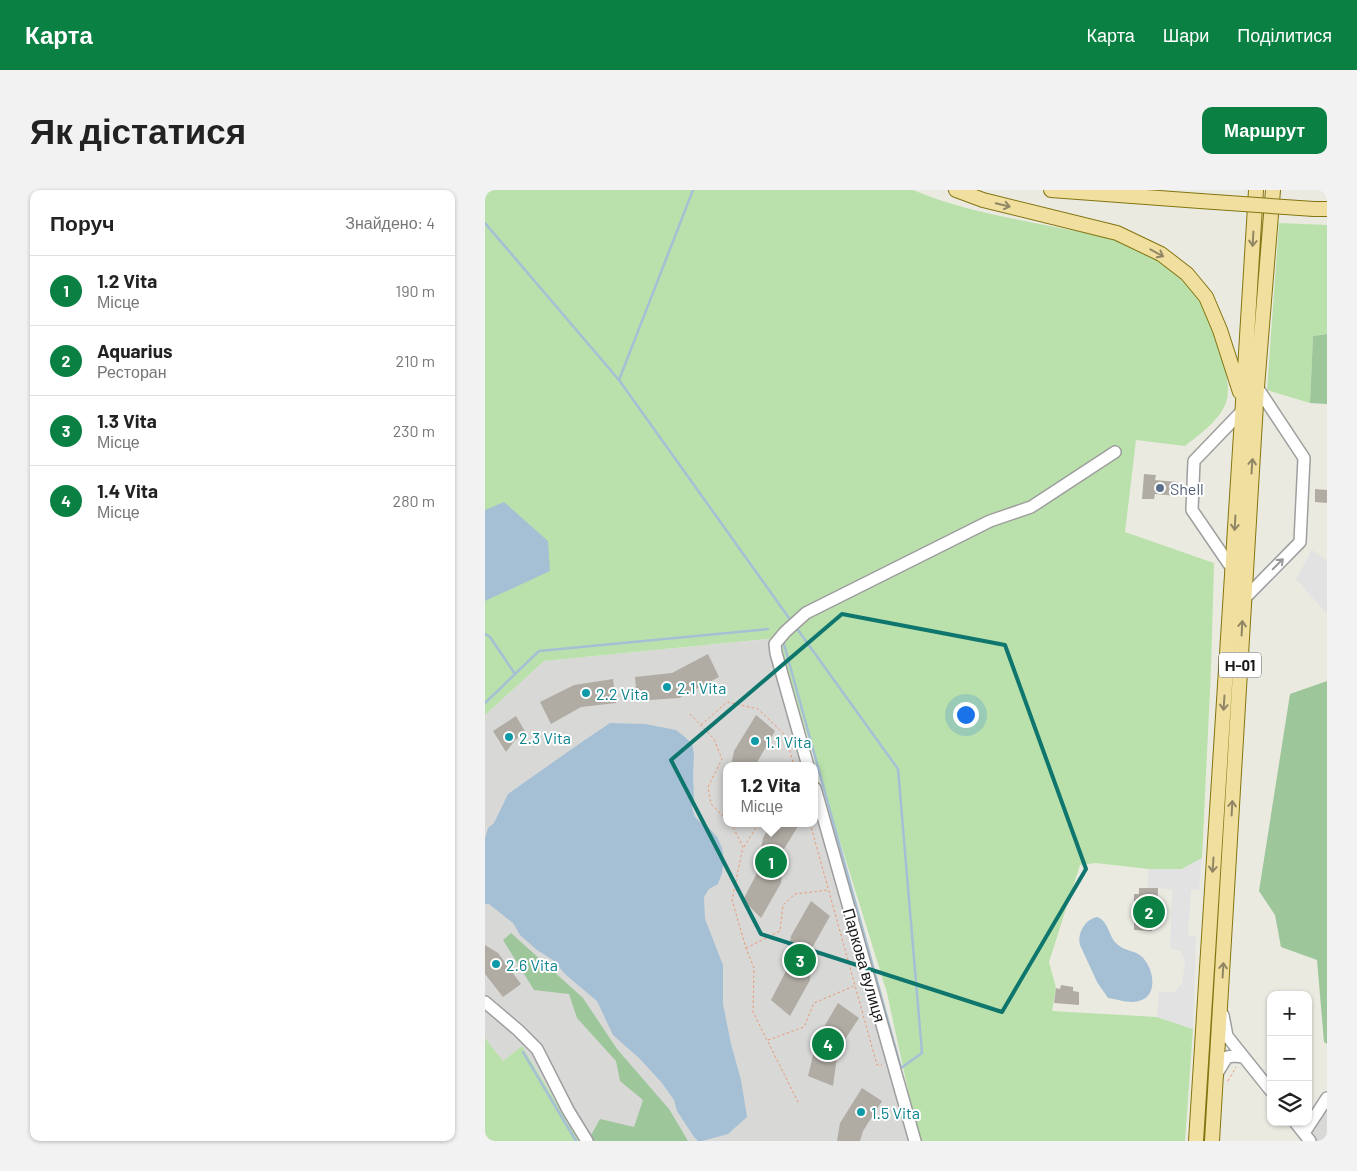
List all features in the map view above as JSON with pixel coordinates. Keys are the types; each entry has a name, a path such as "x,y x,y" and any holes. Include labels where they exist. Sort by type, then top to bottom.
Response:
{"main road":[{"path":"957,190 983,200 1117,233 1161,254 1187,274 1206,297 1221,330 1243,406"},
{"path":"1051,190 1321,209"},
{"name":"Н-01","path":"1195,1141 1256,190"},
{"name":"Н-01","path":"1212,1141 1221,1081 1222,993 1244,599 1257,387 1273,190"}],"street":[{"path":"1244,599 1300,542 1304,458 1257,387"},
{"path":"1233,570 1192,510 1195,461 1243,406"},
{"path":"807,762 776,653 775,644 785,632 806,613 990,521 1031,507 1115,452"},
{"name":"Паркова вулиця","path":"818,799 915,1141"},
{"path":"1222,993 1223,1016 1227,1036 1267,1086"},
{"path":"485,1002 537,1049 568,1110 587,1141"},
{"path":"1221,1081 1219,1070 1227,1057 1244,1058"},
{"path":"1298,1126 1307,1137 1327,1098"}],"path":[{"path":"701,726 727,702 758,709 786,736 793,762"},
{"path":"691,714 713,739 721,759 709,787 711,804 723,816"},
{"path":"733,827 743,848"},
{"path":"756,827 743,848 732,900 754,968 753,1012 799,1104"},
{"path":"811,827 877,1065 894,1066"},
{"path":"746,948 780,931 783,905 795,894 828,890"},
{"path":"767,1040 804,1027 814,1003 855,986"},
{"path":"1221,1081 1244,1058"}],"highlighted area":[{"path":"842,614 1005,645 1086,869 1002,1012 761,934 671,760"}],"shaded area":[{"path":"1312,550 1327,561 1327,614 1296,579"},
{"path":"778,638 812,762 723,762 723,827 818,827 818,783 917,1141 580,1141 522,1046 503,1061 485,1038 485,715 544,661"},
{"path":"1202,858 1199,890 1191,890 1188,935 1196,937 1193,1029 1157,1017 1159,992 1175,992 1182,983 1185,961 1181,951 1170,948 1172,890 1147,889 1149,869 1182,869"},
{"path":"1327,1098 1327,1141 1310,1141 1304,1133 1309,1126 1312,1126 1312,1121"}],"green space":[{"path":"485,190 913,190 967,208 1091,234 1130,246 1148,254 1166,266 1197,297 1211,323 1223,359 1228,394 1225,406 1216,419 1185,446 1136,440 1125,532 1214,563 1202,858 1182,869 1149,869 1096,863 1080,865 1049,962 1056,988 1052,1011 1157,1017 1193,1029 1185,1141 919,1141 887,993 818,770 818,762 815,762 777,638 544,661 485,715"},
{"path":"1279,223 1327,225 1327,334 1313,336 1310,403 1267,390"},
{"path":"1327,334 1327,404 1310,403 1313,336"},
{"path":"1327,681 1327,1044 1324,1042 1317,960 1281,947 1275,915 1259,891 1290,694"},
{"path":"511,933 583,998 617,1049 669,1109 688,1141 591,1141 589,1139 600,1119 634,1127 643,1100 620,1081 616,1061 577,1018 569,994 534,990 503,940"},
{"path":"485,1038 503,1061 522,1046 580,1141 485,1141"}],"water":[{"path":"504,502 548,541 550,571 485,601 485,510"},
{"path":"610,723 645,724 676,730 692,744 694,754 694,797 692,808 695,817 717,837 722,848 724,861 718,884 709,889 704,897 705,919 723,965 723,1004 741,1080 747,1117 728,1134 702,1141 698,1141 694,1137 677,1111 674,1100 662,1083 640,1059 613,1035 597,1001 566,975 553,960 537,950 520,935 513,923 489,904 485,904 485,839 488,828 494,823 508,794"},
{"path":"1097,917 1104,922 1117,944 1141,956 1149,967 1152,987 1150,993 1145,998 1131,1002 1108,998 1097,982 1079,941 1081,932 1086,924"}],"building":[{"name":"Shell","path":"1144,474 1156,475 1155,480 1178,482 1177,496 1155,494 1154,499 1142,499"},
{"path":"1315,489 1327,490 1327,503 1315,502"},
{"name":"2.1 Vita","path":"708,654 719,677 679,698 637,701 635,677 672,673"},
{"name":"2.2 Vita","path":"613,679 616,703 581,707 551,724 540,702 574,685"},
{"name":"1.1 Vita","path":"756,715 775,731 757,762 732,762 734,751"},
{"name":"2.3 Vita","path":"516,716 526,733 515,740 506,752 493,731"},
{"path":"769,827 798,827 784,849 781,883 761,918 743,900 756,875 763,838"},
{"path":"1139,888 1158,888 1157,928 1152,928 1152,931 1134,930 1134,894 1139,894"},
{"path":"811,901 830,916 812,948 810,980 790,1016 771,1000 786,971 791,936"},
{"name":"2.6 Vita","path":"485,945 498,953 521,984 503,997 485,974"},
{"path":"1061,985 1073,987 1073,991 1079,992 1079,1005 1054,1003 1056,988 1060,989"},
{"path":"838,1003 859,1018 838,1050 833,1086 808,1076 817,1039"},
{"name":"1.5 Vita","path":"862,1088 882,1101 863,1131 860,1141 837,1141 840,1123"}],"waterway":[{"path":"619,380 693,190"},
{"path":"485,223 619,380 789,618"},
{"path":"485,703 539,651 768,629"},
{"path":"798,630 898,769 922,1053 901,1068 818,767"},
{"path":"485,634 490,637 515,674"},
{"path":"784,644 817,762"},
{"path":"523,1052 576,1141"}],"place":[{"name":"Shell","path":"1160,488"},
{"name":"2.1 Vita","path":"667,687"},
{"name":"2.2 Vita","path":"586,693"},
{"name":"2.3 Vita","path":"509,737"},
{"name":"1.1 Vita","path":"755,741"},
{"name":"1.2 Vita","path":"771,862"},
{"name":"Aquarius","path":"1149,912"},
{"name":"1.3 Vita","path":"800,960"},
{"name":"2.6 Vita","path":"496,964"},
{"name":"1.4 Vita","path":"828,1044"},
{"name":"1.5 Vita","path":"861,1112"}]}
